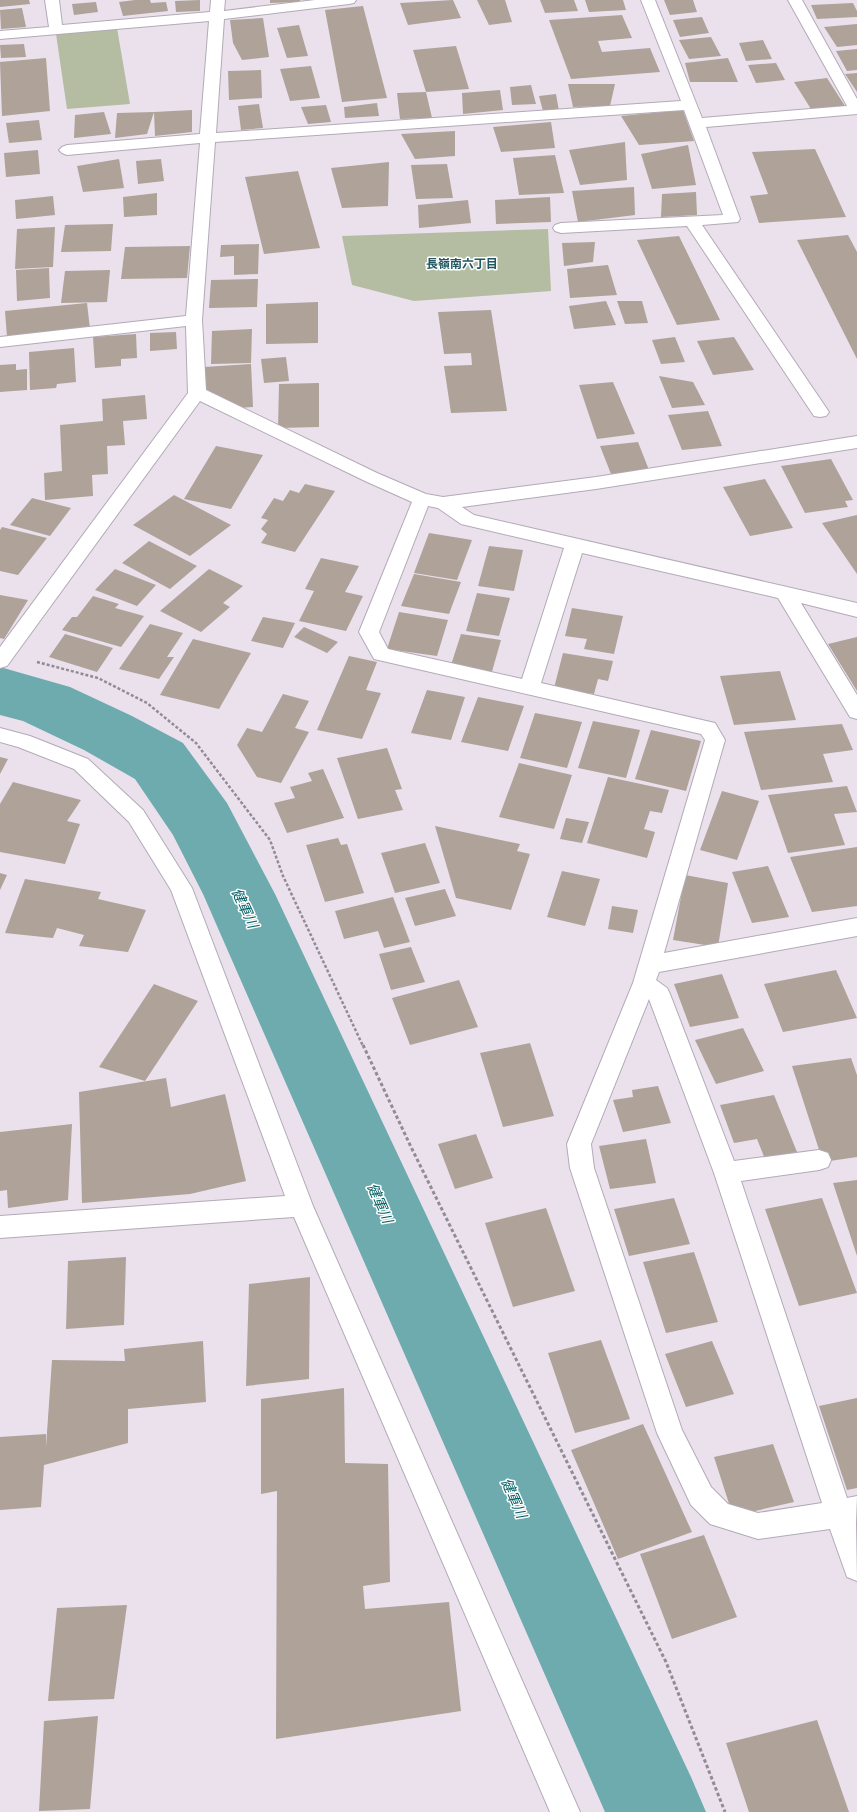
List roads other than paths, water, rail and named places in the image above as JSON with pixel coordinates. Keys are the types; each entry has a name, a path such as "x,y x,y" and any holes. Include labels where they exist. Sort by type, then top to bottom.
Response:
{"street":[{"path":"52,0 56,30"},
{"path":"2,658 197,393 194,320 218,0"},
{"path":"0,35 217,16 348,0"},
{"path":"561,228 732,219 697,123 648,0"},
{"path":"697,123 856,110 795,0"},
{"path":"67,150 207,138 690,105"},
{"path":"691,221 820,412"},
{"path":"0,342 194,320"},
{"path":"197,393 371,477 422,499 443,503 596,483 857,442"},
{"path":"422,499 369,632 381,654 708,728 715,740 648,974 579,1144 582,1168 670,1433 701,1496 720,1515 758,1526 848,1512"},
{"path":"443,503 468,520 857,610"},
{"path":"529,688 575,544"},
{"path":"784,592 857,712"},
{"path":"0,735 23,740 81,764 136,816 181,888 301,1206 565,1812"},
{"path":"648,974 857,927"},
{"path":"648,974 659,994 726,1173 848,1512 857,1567"},
{"path":"726,1173 819,1160"},
{"path":"0,1227 301,1206"}],"waterway":[{"name":"健軍川","path":"0,691 46,704 108,733 159,761 202,822 239,894 656,1812"}],"district":[{"name":"長嶺南六丁目","path":"462,264"}]}
